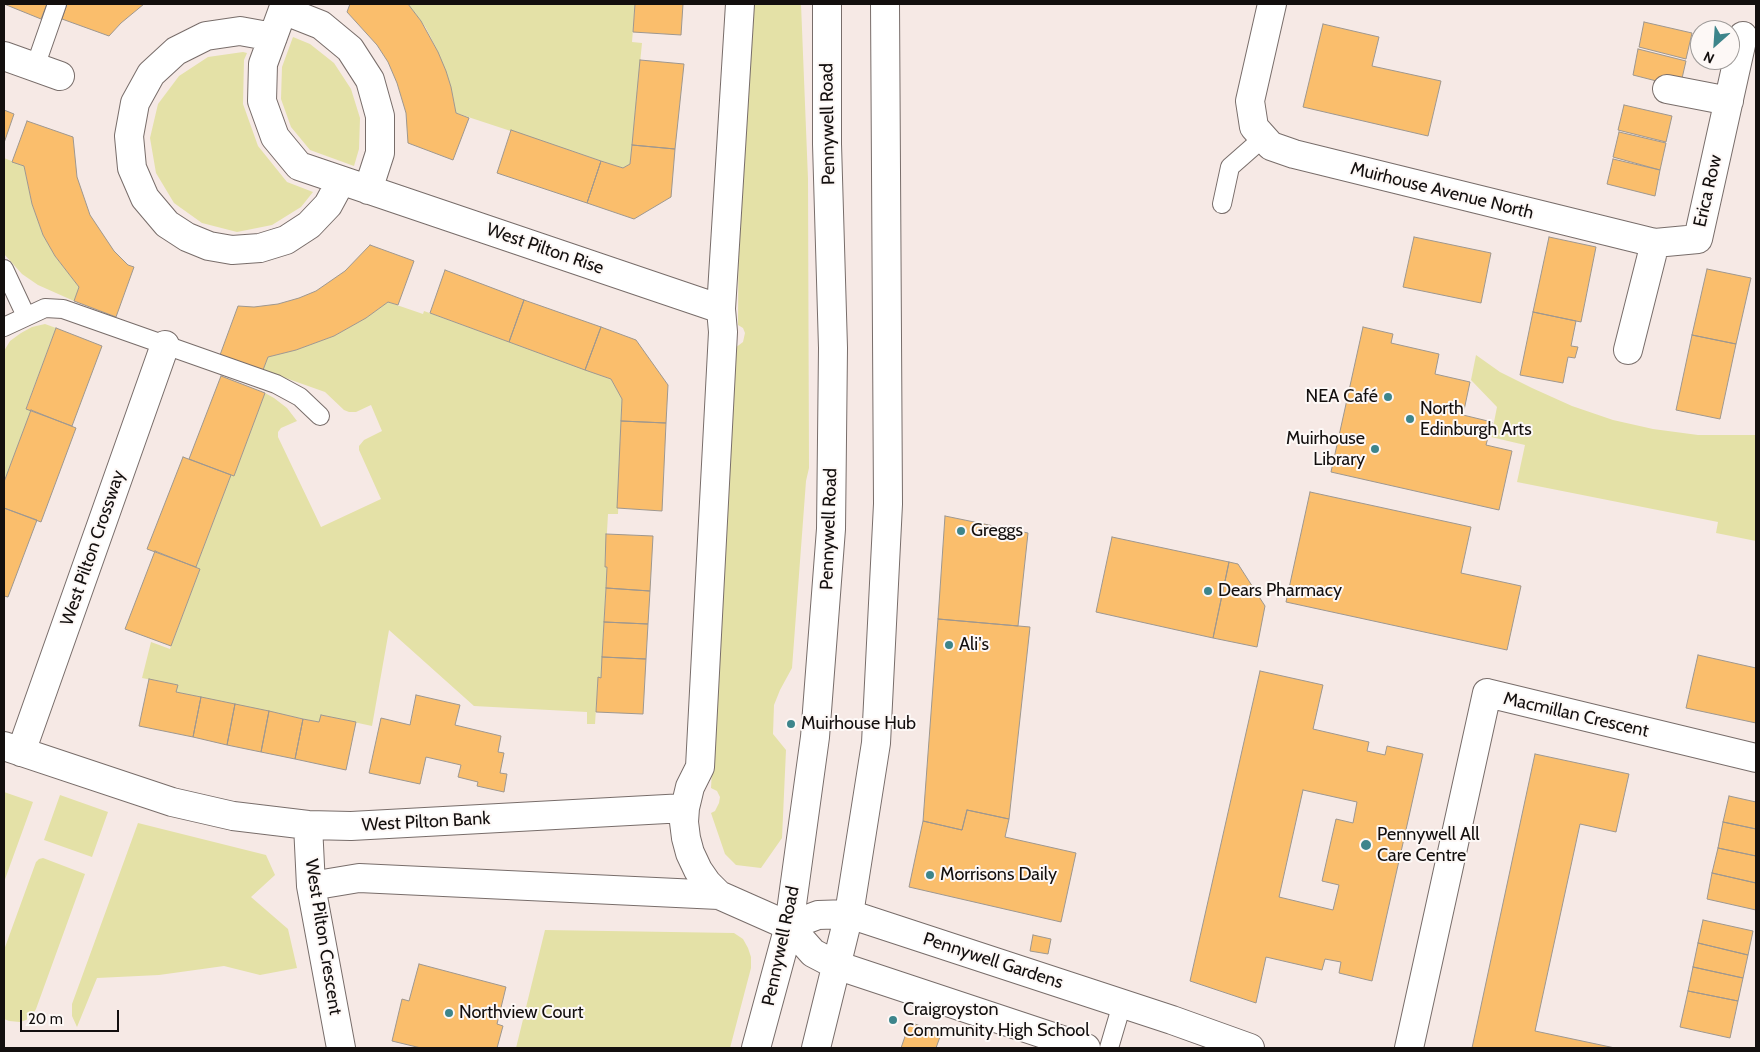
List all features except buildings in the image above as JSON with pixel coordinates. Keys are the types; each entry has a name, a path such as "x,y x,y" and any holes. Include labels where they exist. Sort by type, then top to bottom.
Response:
{"street":[{"path":"740,4 721,309 723,332 700,767 690,787 685,808 686,838 690,853 698,870 719,895 789,926 813,953 836,965 1086,1048"},
{"name":"Pennywell Road","path":"756,1048 789,926 816,736 832,529 833,348 827,144 827,4"},
{"path":"816,1048 849,914 876,743 888,504 885,4"},
{"path":"1263,138 1254,127 1250,101 1272,4"},
{"name":"West Pilton Rise","path":"368,190 380,153 380,116 370,80 350,49 321,25 284,7 263,64 262,101 275,137 299,166 341,181 721,309"},
{"path":"273,37 240,31 206,36 176,51 151,74 135,103 129,136 132,168 145,198 167,224 186,237 209,246 232,250 260,248 286,240 309,225 328,205 341,181"},
{"name":"Erica Row","path":"1655,243 1698,239 1743,36"},
{"path":"4,56 47,72"},
{"path":"1667,89 1729,101"},
{"name":"Muirhouse Avenue North","path":"1263,138 1271,146 1294,154 1655,243"},
{"path":"1628,350 1655,243"},
{"name":"West Pilton Crossway","path":"12,749 164,345"},
{"name":"Macmillan Crescent","path":"1409,1048 1487,693 1756,758"},
{"name":"West Pilton Bank","path":"12,749 172,802 233,816 308,825 360,825 685,808"},
{"name":"West Pilton Crescent","path":"308,825 311,886 341,1048"},
{"path":"311,886 359,878 719,895"},
{"path":"789,926 818,915 849,914"},
{"name":"Pennywell Gardens","path":"849,914 1172,1020 1250,1048"}],"lane":[{"path":"47,72 57,4"},
{"path":"1222,204 1230,167 1263,138"},
{"path":"4,269 26,316"},
{"path":"4,327 45,308 63,309 276,384 300,397 320,416"},
{"path":"1109,1048 1122,1004"}],"shaded area":[{"path":"408,4 635,4 632,42 642,43 630,164 623,168 456,113 451,87 438,52 426,28"},
{"path":"750,4 801,4 808,179 809,468 806,481 792,668 774,705 773,734 786,750 782,838 761,868 736,865 725,854 711,813 715,811 720,797 717,791 711,788 735,348 743,342 745,333 743,328 738,325 739,167"},
{"path":"293,37 310,44 334,63 351,89 360,118 359,149 354,166 310,150 291,127 281,99 282,67"},
{"path":"247,53 244,60 243,104 258,146 287,182 313,192 301,207 272,225 237,232 202,223 174,203 156,173 150,138 158,104 179,76 208,57"},
{"path":"4,158 24,166 32,204 43,235 55,256 79,287 74,301 38,285 22,274 4,254"},
{"path":"388,302 423,314 424,311 611,379 622,399 618,514 608,514 601,678 598,678 595,724 587,724 587,712 474,706 389,630 372,726 321,715 319,722 176,692 177,685 142,678 151,642 170,649 200,569 196,567 231,475 234,476 265,393 287,408 297,421 281,428 278,432 278,437 321,527 381,499 359,450 359,446 364,440 382,431 371,405 356,412 349,412 344,410 325,392 263,370 268,357 296,350 334,336 366,318"},
{"path":"45,324 56,328 26,408 31,410 4,482 4,351 10,341 21,333 32,327"},
{"path":"1476,355 1500,372 1532,388 1572,406 1613,420 1653,429 1698,435 1756,435 1756,541 1716,533 1718,522 1517,482 1525,445 1491,437 1497,407 1471,380"},
{"path":"4,792 33,802 4,882"},
{"path":"60,795 108,812 92,857 44,840"},
{"path":"138,823 266,855 275,875 251,897 288,929 297,968 260,975 224,966 159,975 97,978 77,1027 72,1016 72,1004"},
{"path":"43,858 85,874 36,1009 32,1016 26,1020 20,1022 9,1021 4,1019 4,950 36,862"},
{"path":"545,930 734,933 743,939 748,948 751,957 751,968 730,1048 516,1048"}],"place":[{"name":"NEA Café","path":"1388,397"},
{"name":"North Edinburgh Arts","path":"1410,419"},
{"name":"Muirhouse Library","path":"1375,449"},
{"name":"Greggs","path":"961,531"},
{"name":"Dears Pharmacy","path":"1208,591"},
{"name":"Ali's","path":"949,645"},
{"name":"Muirhouse Hub","path":"791,724"},
{"name":"Pennywell All Care Centre","path":"1366,845"},
{"name":"Morrisons Daily","path":"930,875"},
{"name":"Northview Court","path":"449,1013"},
{"name":"Craigroyston Community High School","path":"893,1020"}]}
